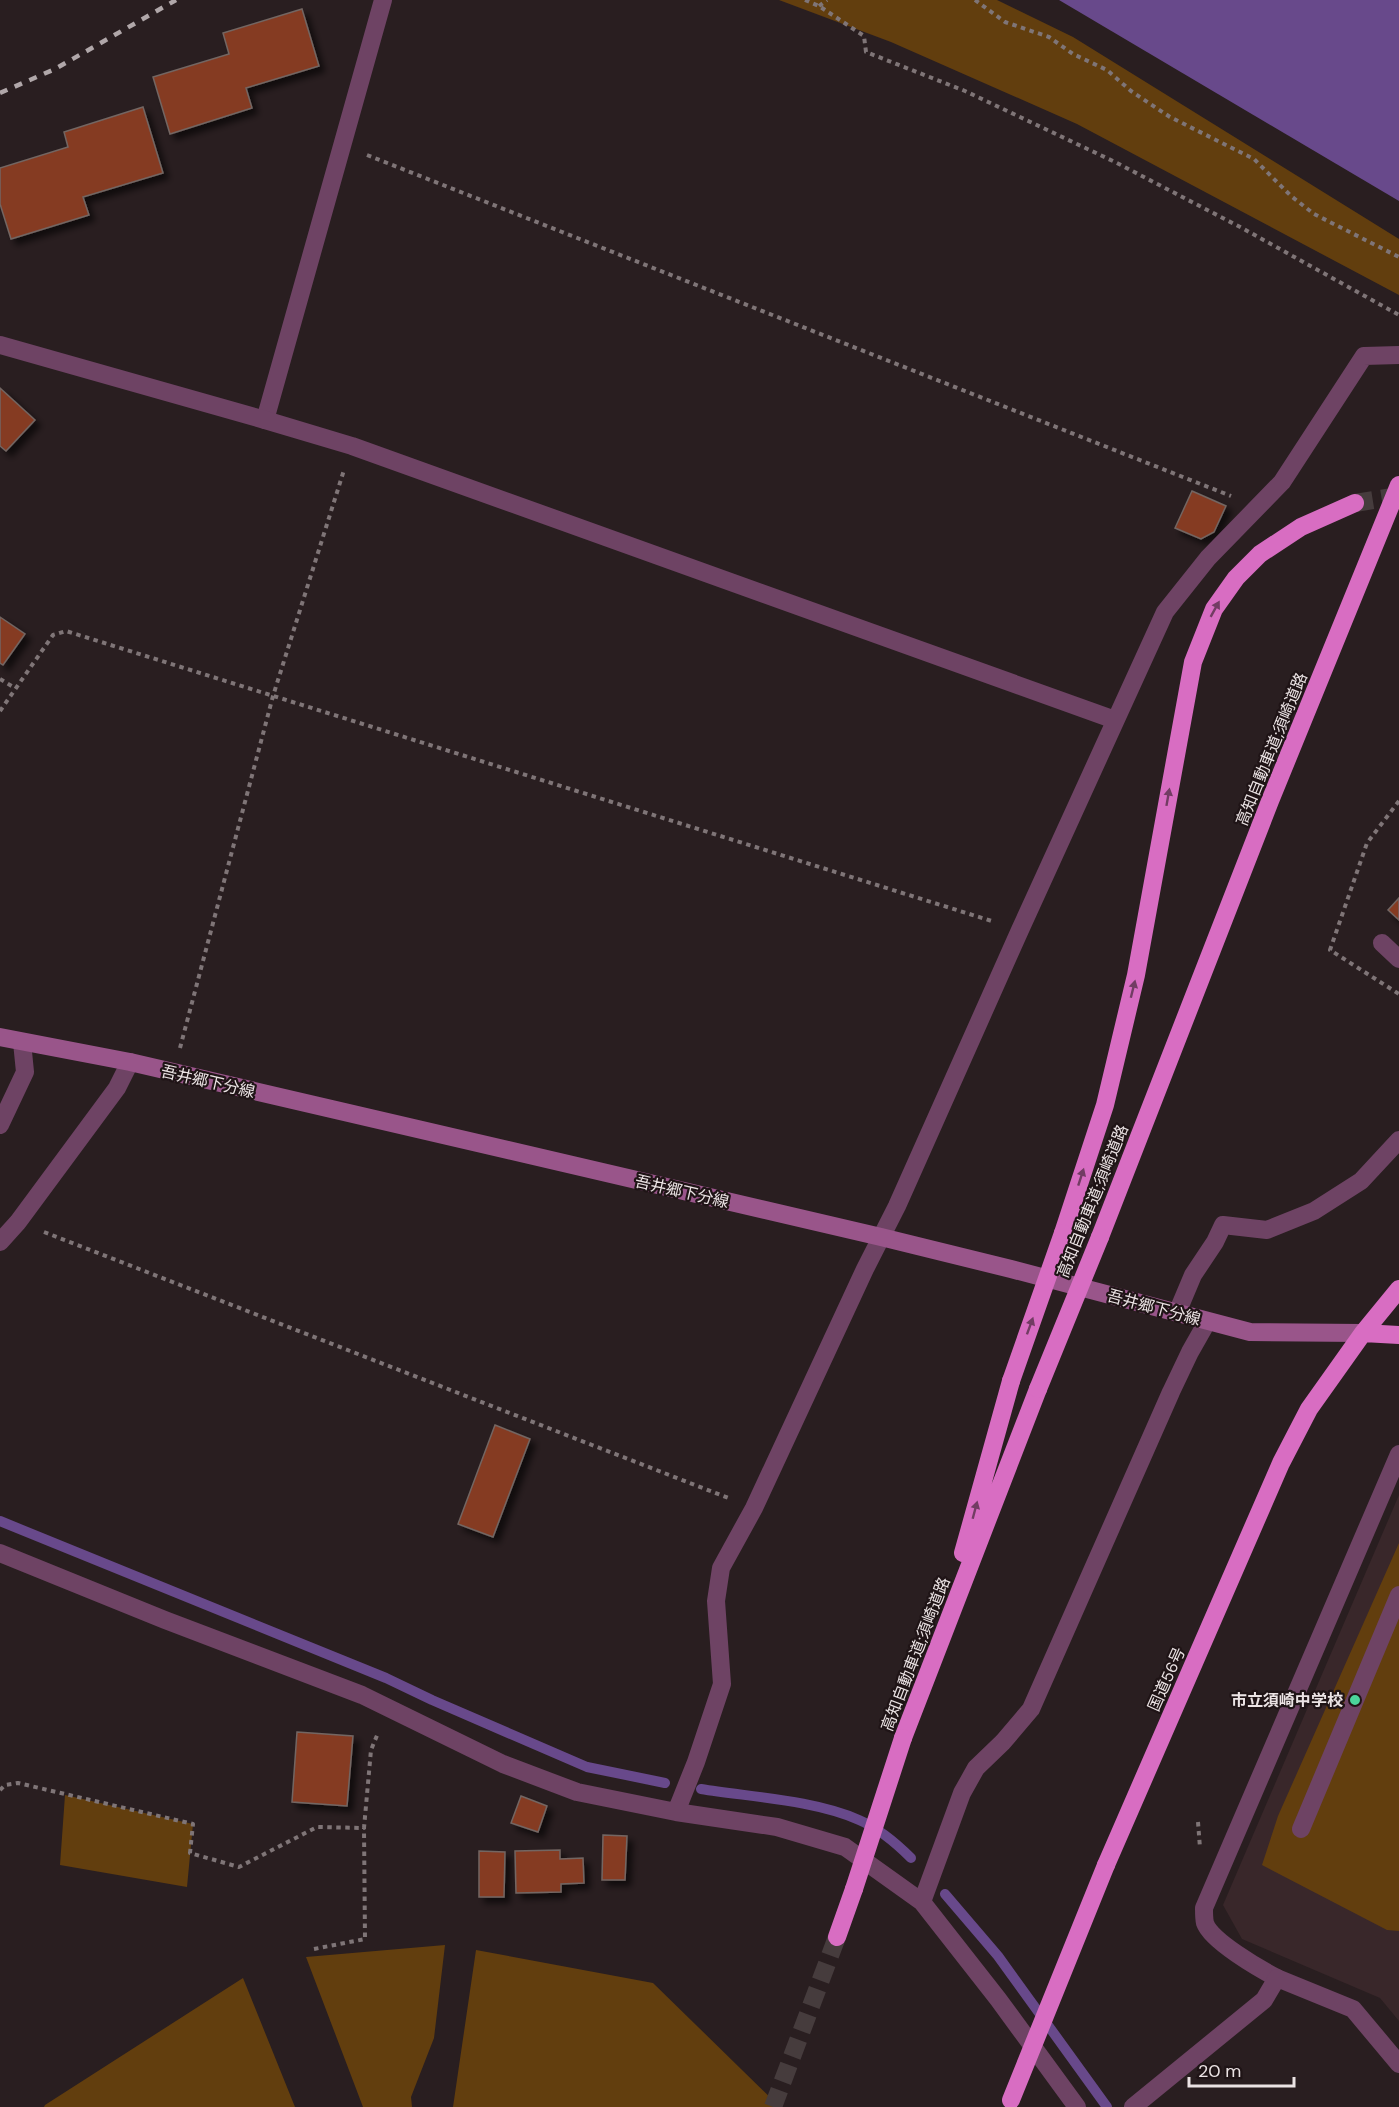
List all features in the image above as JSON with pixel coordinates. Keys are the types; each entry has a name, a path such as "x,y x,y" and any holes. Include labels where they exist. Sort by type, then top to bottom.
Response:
{"highway":[{"name":"高知自動車道;須崎道路","path":"837,1937 903,1738 937,1647 1270,801 1399,485"},
{"path":"937,1647 1011,1381 1105,1106 1136,975 1183,711 1197,651 1214,609 1236,578 1260,554 1301,526 1355,503"},
{"name":"国道56号","path":"1010,2104 1106,1865 1281,1463 1309,1409 1363,1333 1399,1289"},
{"path":"1363,1333 1399,1335"}],"main road":[{"name":"吾井郷下分線","path":"0,1037 130,1062 881,1237 1250,1332 1363,1333"}],"street":[{"path":"265,420 383,0"},
{"path":"0,345 352,446 1115,720"},
{"path":"676,1812 696,1762 722,1684 716,1600 721,1568 754,1508 897,1206 1165,612 1208,558 1282,482 1364,356 1399,355"},
{"path":"1382,943 1399,959"},
{"path":"0,1125 25,1072 22,1042"},
{"path":"0,1242 18,1222 117,1088 130,1062"},
{"path":"1177,1313 1193,1275 1215,1242 1223,1225 1267,1230 1314,1211 1361,1181 1399,1140"},
{"path":"922,1902 963,1793 976,1768 1003,1742 1031,1709 1171,1392 1207,1322"},
{"path":"1399,1454 1204,1908 1205,1923 1213,1934 1254,1966 1277,1978 1353,2009 1399,2064"},
{"path":"0,1553 165,1620 362,1695 502,1764 577,1792 676,1812 777,1827 845,1847 922,1902 998,1999 1077,2107"},
{"path":"1301,1829 1393,1627 1399,1595"},
{"path":"1133,2107 1264,2000 1277,1978"}],"path":[{"path":"804,0 819,6 864,36 866,52 965,91 1115,162 1242,228 1399,315"},
{"path":"819,6 826,0"},
{"path":"975,0 1005,22 1049,37 1073,54 1107,70 1131,91 1170,117 1254,159 1291,196 1314,214 1399,257"},
{"path":"342,146 1257,506"},
{"path":"174,1074 273,696 352,446"},
{"path":"0,711 53,635 66,631 1020,930"},
{"path":"0,679 15,688"},
{"path":"1369,974 1330,950 1367,843 1399,801"},
{"path":"18,1222 754,1508"},
{"path":"314,1949 365,1939 364,1828 371,1750 390,1708"},
{"path":"0,1790 5,1785 18,1783 193,1824 190,1853 239,1867 317,1827 364,1828"}],"shaded area":[{"path":"779,0 997,0 1073,37 1399,239 1399,295 1077,124 891,42"},
{"path":"1059,0 1399,0 1399,201"},
{"name":"市立須崎中学校","path":"1399,1495 1399,2021 1380,1998 1242,1939 1223,1905"},
{"path":"1399,1543 1399,1931 1387,1930 1262,1865 1278,1816"},
{"path":"65,1795 193,1824 187,1887 60,1865"},
{"path":"445,1945 434,2038 411,2097 412,2107 363,2107 306,1957"},
{"path":"476,1950 653,1983 780,2107 453,2107"},
{"path":"243,1978 295,2107 44,2107 45,2105"}],"building":[{"path":"302,9 319,66 246,88 252,108 170,134 153,77 229,54 223,33"},
{"path":"143,107 163,173 83,197 89,215 11,239 0,204 0,168 68,147 64,132"},
{"path":"0,388 35,420 6,451 0,446"},
{"path":"1192,491 1226,506 1214,532 1201,539 1175,528"},
{"path":"0,617 25,634 3,665 0,663"},
{"path":"1399,898 1399,920 1388,910"},
{"path":"495,1425 530,1439 493,1537 458,1524"},
{"path":"297,1732 353,1736 347,1806 292,1802"},
{"path":"521,1796 547,1806 538,1832 511,1823"},
{"path":"603,1835 627,1836 625,1880 602,1880"},
{"path":"560,1850 560,1859 583,1858 584,1883 561,1884 561,1892 516,1893 515,1851"},
{"path":"479,1851 505,1852 504,1897 479,1897"}],"waterway":[{"path":"0,1521 386,1678 587,1767 665,1783"},
{"path":"701,1789 782,1800 841,1813 873,1827 911,1858"},
{"path":"945,1894 998,1956 1107,2107"}],"tunnel":[{"path":"1355,503 1399,496"},
{"path":"773,2107 837,1937"}],"railway":[{"path":"0,93 55,69 176,0"}],"place":[{"name":"市立須崎中学校","path":"1355,1700"}]}
